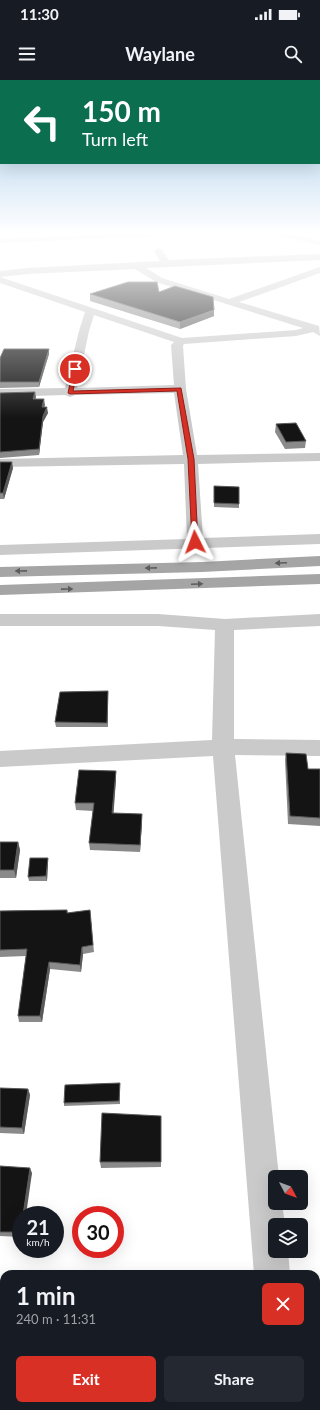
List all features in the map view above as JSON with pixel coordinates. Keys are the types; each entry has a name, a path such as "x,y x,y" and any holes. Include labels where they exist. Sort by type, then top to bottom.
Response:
{"main road":[{"path":"0,572 320,561"},
{"path":"0,590 320,579"}],"street":[{"path":"43,294 181,341 296,333 318,329"},
{"path":"204,294 318,329"},
{"path":"229,302 252,294"},
{"path":"70,393 84,331 91,310"},
{"path":"181,341 177,345 180,389 191,459 195,542"},
{"path":"0,393 70,393 180,389"},
{"path":"0,462 320,457"},
{"path":"0,550 75,546 320,539"},
{"path":"72,570 75,546"},
{"path":"0,620 158,620 224,625 320,620"},
{"path":"224,625 223,747 258,1144 272,1270"},
{"path":"0,759 223,747 320,748"}],"building":[{"path":"90,294 203,294 213,297 214,310 180,322"},
{"path":"4,349 49,349 39,382 0,382 0,358"},
{"path":"35,392 33,399 44,399 42,407 47,407 43,416 39,449 0,452 0,393"},
{"path":"296,423 306,441 286,442 276,424"},
{"path":"0,462 12,462 3,493 0,493"},
{"path":"214,486 239,487 239,504 214,503"},
{"path":"108,691 107,723 55,722 60,692"},
{"path":"286,753 306,754 308,769 320,769 320,818 290,816"},
{"path":"79,770 116,771 112,813 142,814 140,845 89,843 94,803 75,803"},
{"path":"0,842 18,842 14,870 0,870"},
{"path":"30,858 48,858 46,876 28,877"},
{"path":"67,910 67,913 90,910 93,945 82,947 80,965 49,962 40,1016 18,1016 27,949 0,950 0,911"},
{"path":"120,1083 119,1101 64,1103 65,1085"},
{"path":"0,1088 28,1089 22,1128 0,1127"},
{"path":"102,1113 161,1116 161,1162 100,1162"},
{"path":"0,1166 30,1168 24,1206 12,1206 12,1232 0,1232"}],"route":[{"path":"75,369 70,393 180,389 191,459 195,542"}]}
